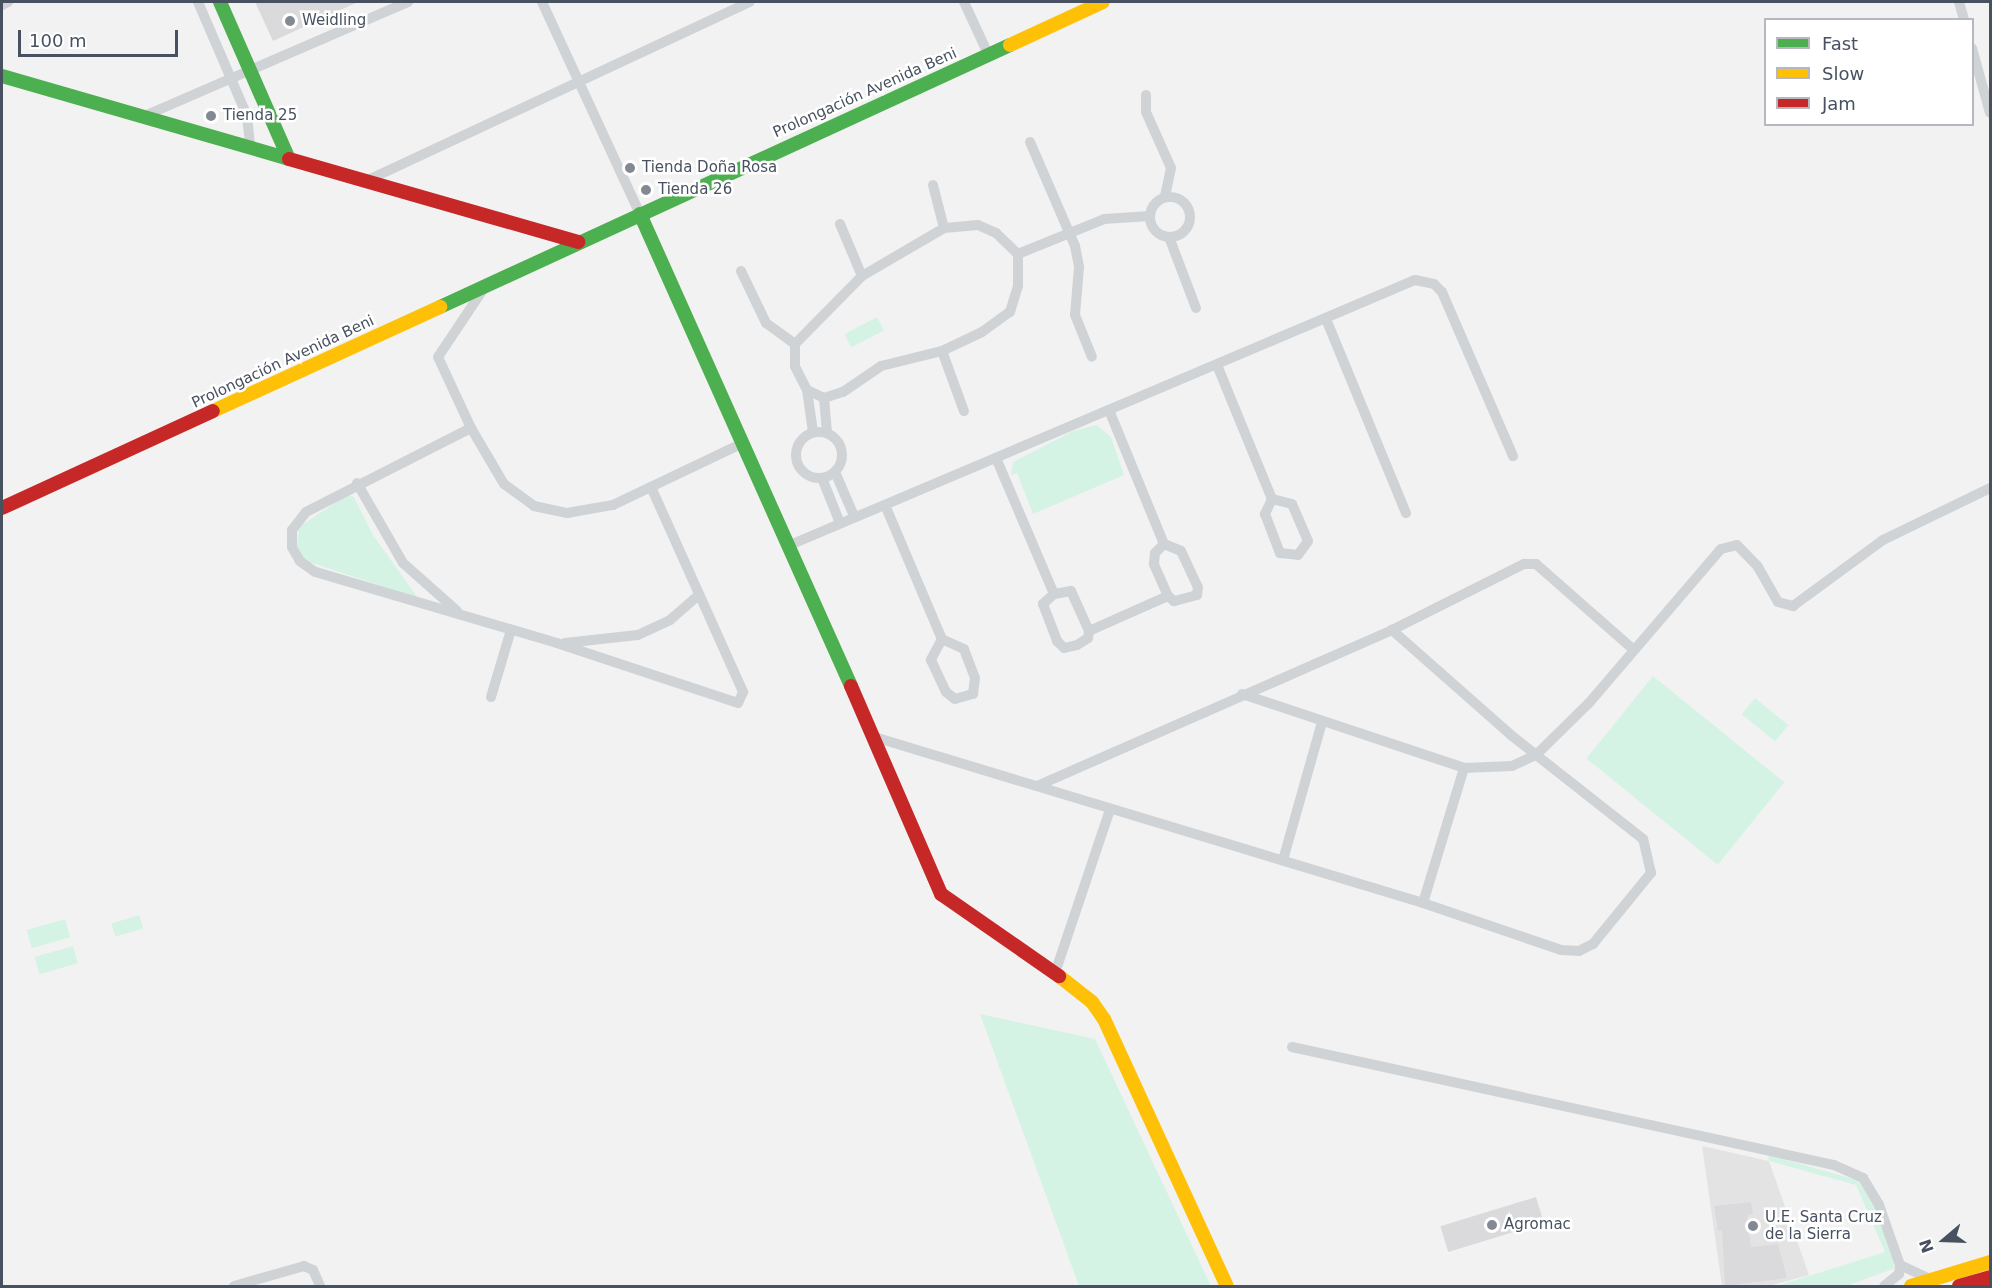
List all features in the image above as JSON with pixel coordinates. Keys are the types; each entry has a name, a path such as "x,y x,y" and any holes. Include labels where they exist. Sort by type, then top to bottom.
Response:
{"main road":[{"path":"220,2 288,157"},
{"name":"Prolongación Avenida Beni","path":"2,508 1103,2"},
{"path":"2,76 578,242"},
{"path":"640,214 790,544 940,894 1056,973 1092,1002 1104,1019 1227,1287"},
{"path":"1911,1287 1990,1262"},
{"path":"1959,1287 1990,1277"}],"street":[{"path":"2,5 8,2"},
{"path":"198,2 248,116 250,147"},
{"path":"142,117 408,2"},
{"path":"542,2 640,214"},
{"path":"368,180 577,79 749,2"},
{"path":"964,2 989,56"},
{"path":"1959,2 1964,18"},
{"path":"1974,55 1990,113"},
{"path":"1146,95 1146,112 1171,168 1165,197"},
{"path":"1030,142 1069,231 1079,267 1075,315 1092,357"},
{"path":"933,185 944,228"},
{"path":"1169,237 1182,233 1190,215 1179,199 1165,197 1155,204 1150,216 1153,227 1169,237 1196,308"},
{"path":"1018,254 1069,231 1104,219 1150,216"},
{"path":"840,224 862,276"},
{"path":"807,390 824,398 843,392 881,366 942,351 1011,312 1018,286 1018,254 996,233 978,225 944,228 862,276 795,344 795,366 807,390 813,432"},
{"path":"741,272 766,323 795,344"},
{"path":"790,544 1415,280 1434,284 1442,292 1513,456"},
{"path":"486,285 438,357 493,471 534,506 583,513 651,487 743,443"},
{"path":"1326,319 1406,513"},
{"path":"942,351 964,411"},
{"path":"1217,365 1272,499 1265,514 1280,554 1298,555 1308,541 1292,504 1272,499"},
{"path":"824,398 827,433 842,450 836,472 854,516"},
{"path":"1109,410 1164,544 1181,551 1198,586 1197,595 1186,600 1174,601 1168,596 1154,564 1155,553 1164,544"},
{"path":"471,428 357,483 300,517 292,538 300,561 315,572 557,643 738,704 743,692 651,487"},
{"path":"827,433 813,432 797,448 797,463 807,475 822,478 836,472"},
{"path":"996,458 1054,594"},
{"path":"822,478 840,523"},
{"path":"357,483 403,562 467,618"},
{"path":"1242,694 1464,768 1512,766 1536,755 1589,704 1728,545 1737,545 1758,567 1778,602 1793,606 1884,540 1990,488"},
{"path":"885,505 942,639 964,649 975,678 973,693 955,699 946,692 931,660 942,639"},
{"path":"1037,786 1392,630 1514,568 1536,564 1634,650"},
{"path":"1071,591 1089,631 1088,638 1077,645 1064,648 1057,641 1043,604 1054,594 1071,591"},
{"path":"557,643 638,635 670,620 699,595"},
{"path":"1089,631 1168,596"},
{"path":"491,697 511,630"},
{"path":"871,736 1423,903 1561,950 1579,951 1593,944 1651,873 1643,839 1536,755 1392,630"},
{"path":"1283,860 1322,722"},
{"path":"1423,903 1464,768"},
{"path":"1056,973 1110,810"},
{"path":"1292,1047 1834,1165 1863,1178 1871,1190 1900,1265 1899,1274 1884,1287"},
{"path":"1900,1265 1918,1276 1938,1278"},
{"path":"234,1287 304,1266 313,1269 320,1287"}],"shaded area":[{"name":"U.E. Santa Cruz de la Sierra","path":"1702,1146 1769,1161 1809,1275 1769,1286 1722,1286"}],"green space":[{"path":"877,317 884,330 851,348 844,334"},
{"path":"1097,425 1111,437 1124,475 1033,514 1017,473 1011,476 1013,462 1073,431"},
{"path":"347,495 354,497 373,535 418,598 306,561 297,546 299,527"},
{"path":"1653,676 1784,782 1718,865 1586,758"},
{"path":"1755,698 1788,725 1775,741 1742,714"},
{"path":"139,915 143,928 115,937 111,923"},
{"path":"65,919 70,937 32,948 27,930"},
{"path":"73,946 78,963 40,974 35,957"},
{"path":"980,1014 1095,1039 1211,1286 1079,1286"},
{"path":"1768,1155 1857,1180 1872,1199 1895,1263 1893,1269 1846,1286 1777,1286 1885,1252 1856,1185 1769,1161"}],"building":[{"name":"Weidling","path":"255,2 358,2 273,41"},
{"name":"Agromac","path":"1536,1197 1544,1223 1448,1252 1440,1226"},
{"name":"U.E. Santa Cruz de la Sierra","path":"1751,1202 1753,1214 1747,1215 1751,1247 1778,1244 1787,1278 1725,1286 1722,1230 1718,1231 1714,1206"}],"traffic: fast":[{"path":"220,2 288,157"},
{"path":"440,307 1010,45"},
{"path":"2,76 289,159"},
{"path":"640,214 851,686"}],"traffic: slow":[{"path":"1010,45 1103,2"},
{"path":"213,411 440,307"},
{"path":"1059,976 1092,1002 1104,1019 1227,1286"},
{"path":"1911,1286 1990,1262"}],"traffic: jam":[{"path":"289,159 578,242"},
{"path":"2,508 213,411"},
{"path":"851,686 941,894 1059,976"},
{"path":"1959,1286 1990,1277"}],"place":[{"name":"Weidling","path":"290,21"},
{"name":"Tienda 25","path":"211,116"},
{"name":"Tienda Doña Rosa","path":"630,168"},
{"name":"Tienda 26","path":"646,190"},
{"name":"Agromac","path":"1492,1225"},
{"name":"U.E. Santa Cruz de la Sierra","path":"1753,1226"}]}
